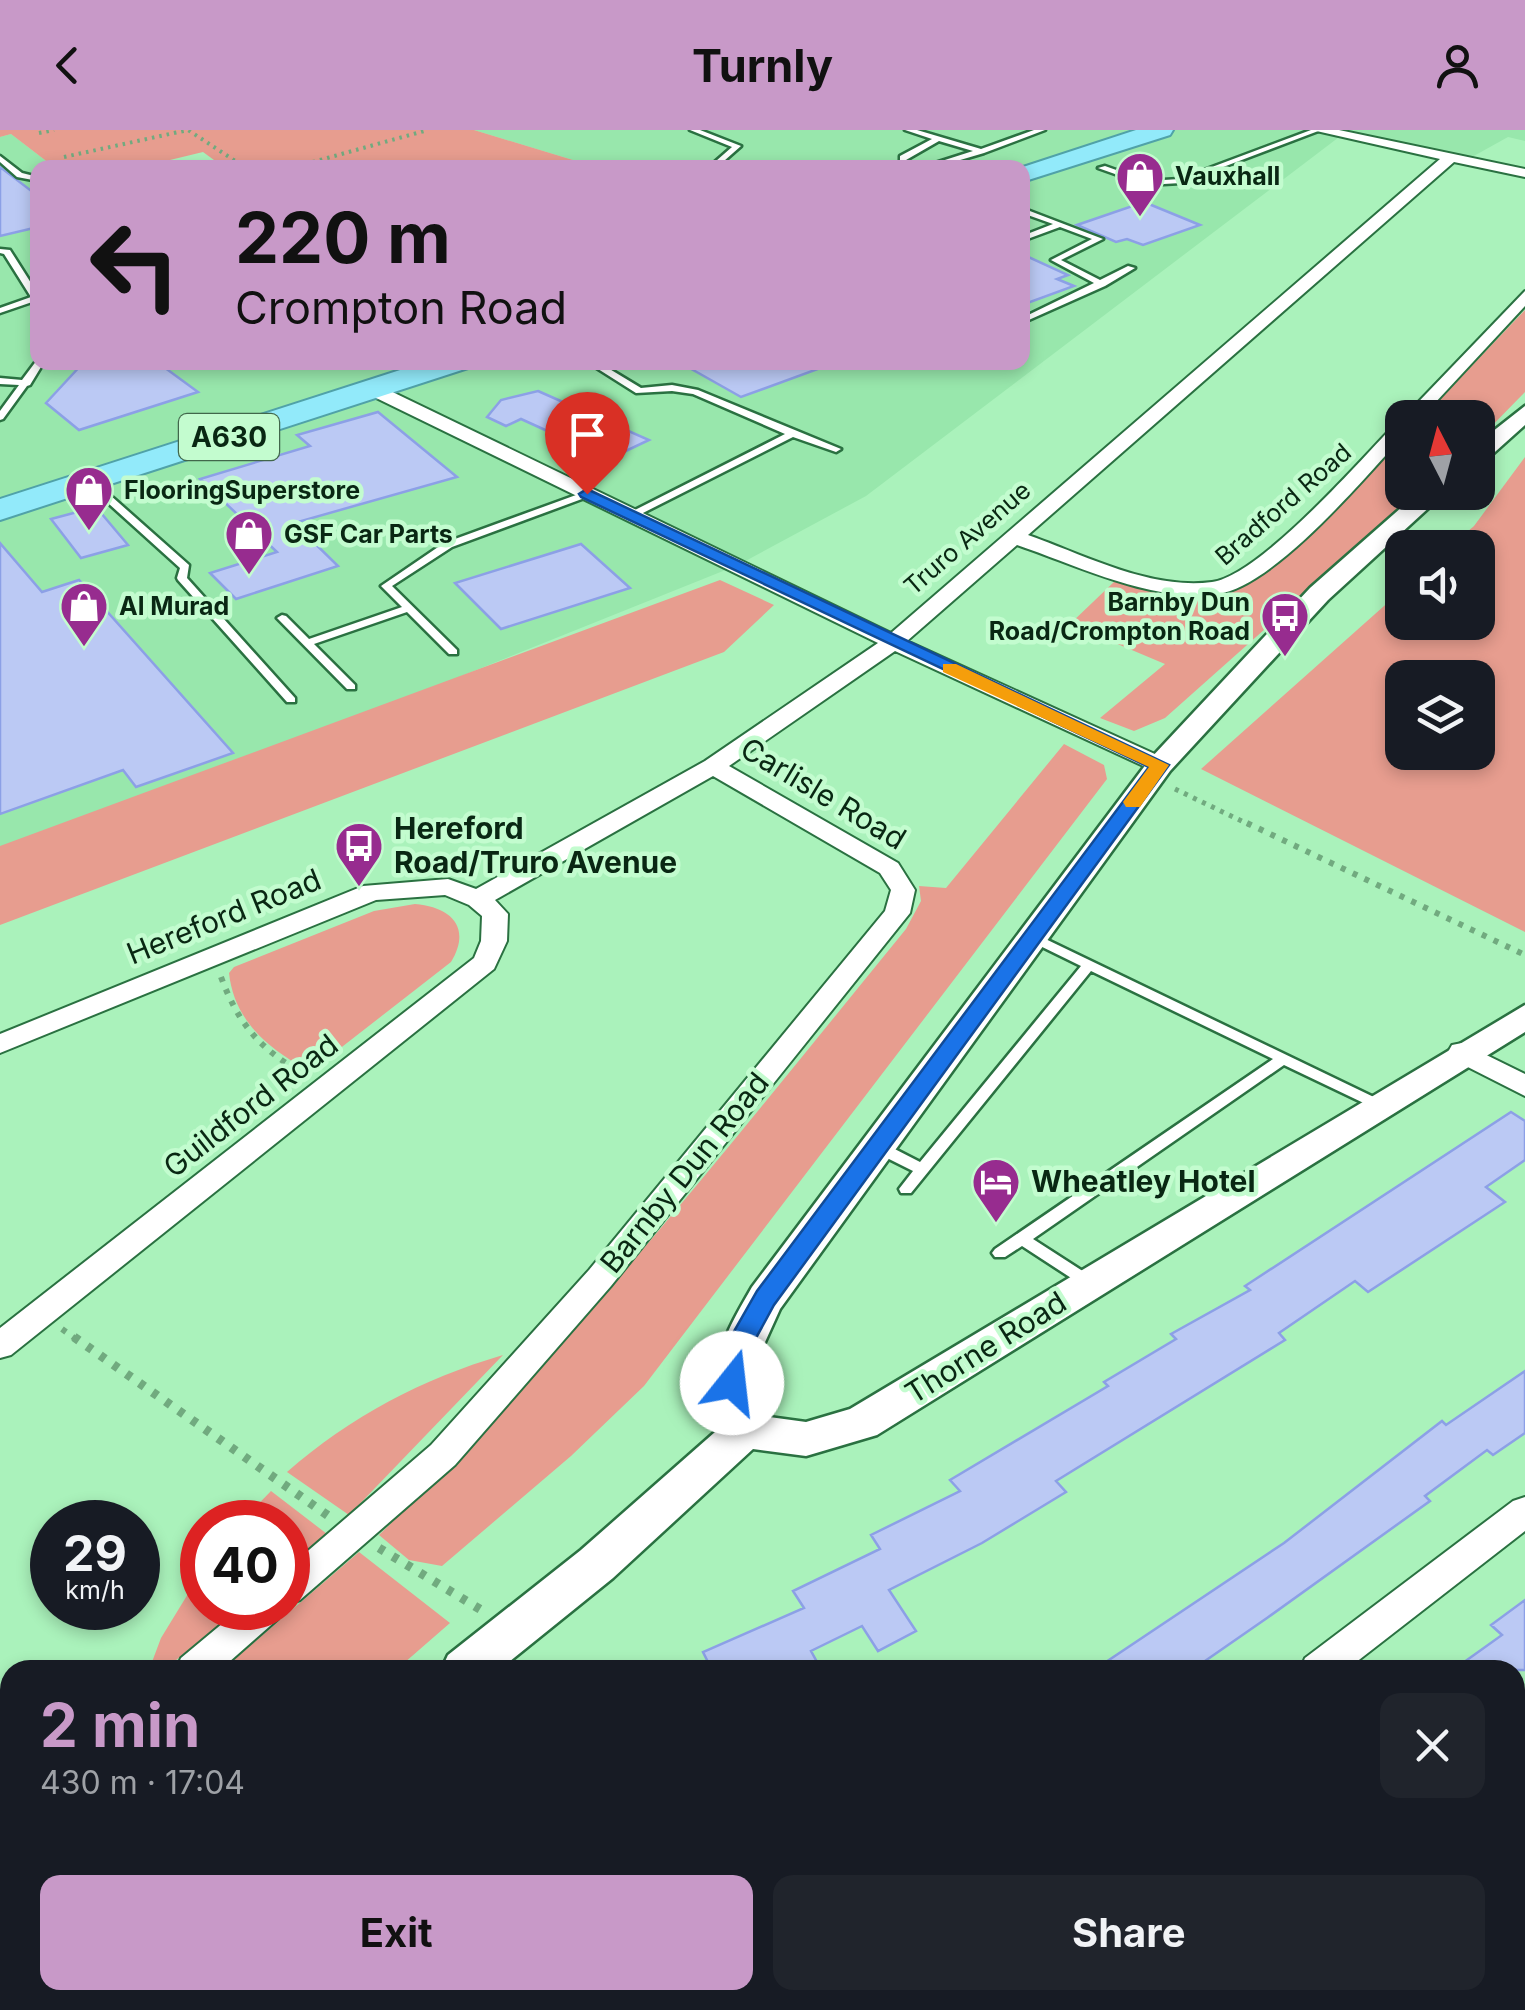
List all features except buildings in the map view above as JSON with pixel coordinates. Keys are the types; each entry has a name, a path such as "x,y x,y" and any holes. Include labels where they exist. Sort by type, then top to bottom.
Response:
{"highway":[{"path":"1030,160 1123,130"},
{"path":"1030,172 1160,130"},
{"name":"A630","path":"0,484 223,422 386,370"},
{"name":"A630","path":"0,510 433,370"}],"street":[{"path":"1318,130 1525,173"},
{"name":"Truro Avenue","path":"478,900 713,766 894,642 1011,536 1450,158"},
{"path":"1428,400 1525,296"},
{"path":"374,390 1155,771"},
{"path":"1495,439 1525,413"},
{"name":"Bradford Road","path":"1011,536 1166,586 1208,589 1236,584 1319,512 1385,444"},
{"path":"476,1660 597,1564 746,1431 732,1383 738,1349 766,1298 1155,771 1319,594 1414,510"},
{"name":"Carlisle Road","path":"713,766 889,868 900,879"},
{"name":"Barnby Dun Road","path":"353,1532 443,1455 600,1278 897,914 902,903 900,879"},
{"name":"Hereford Road","path":"0,1044 372,892 448,888 478,900"},
{"name":"Guildford Road","path":"0,1346 485,962 494,941 494,914 478,900"},
{"name":"Thorne Road","path":"746,1431 806,1439 862,1423 1525,1016"},
{"path":"1462,1052 1525,1086"},
{"path":"1331,1660 1525,1510"},
{"path":"310,1570 353,1532"},
{"path":"206,1660 240,1630"}],"lane":[{"path":"694,130 738,146 721,160"},
{"path":"909,130 981,151"},
{"path":"952,160 1041,130"},
{"path":"1102,168 1146,183 1181,181 1318,130"},
{"path":"903,158 939,138"},
{"path":"0,158 30,177"},
{"path":"1030,213 1099,239 1055,260 1102,284"},
{"path":"1030,235 1058,225"},
{"path":"0,251 7,252 30,288"},
{"path":"1030,318 1131,268"},
{"path":"0,311 30,300"},
{"path":"0,417 35,370"},
{"path":"604,370 639,391 672,388 695,392 836,449"},
{"path":"0,382 27,383"},
{"path":"632,514 792,434"},
{"path":"90,482 185,568 182,578 291,700"},
{"path":"453,652 406,610 386,586 442,549 587,494"},
{"path":"310,642 406,610"},
{"path":"282,618 351,686"},
{"path":"1033,937 1378,1104"},
{"path":"906,1189 1090,965"},
{"path":"1000,1253 1283,1059"},
{"path":"878,1147 922,1169"},
{"path":"1022,1239 1090,1284"}],"path":[{"path":"39,133 54,130"},
{"path":"64,157 188,130 234,160"},
{"path":"320,160 428,130"},
{"path":"1155,771 1525,955"},
{"path":"214,956 234,1014 250,1038 276,1059 329,1086"},
{"path":"41,1314 353,1532 514,1630"}],"shaded area":[{"path":"0,130 474,130 573,160 214,160 203,152 170,160 45,160 11,134 0,137"},
{"path":"474,130 1525,130 1525,141 1508,137 1472,157 1347,131 866,496 738,565 0,861 0,137 11,134 45,160 30,160 30,370 1030,370 1030,160 573,160"},
{"path":"1525,310 1525,392 1495,423 1495,400 1439,400"},
{"path":"1385,457 1385,510 1399,510 1165,718 1134,731 1100,718 1165,664 1070,624 1116,580 1165,593 1215,597 1263,574 1314,530"},
{"path":"1525,457 1525,932 1201,769 1385,605 1385,640 1495,640 1495,530 1469,530 1486,510 1495,510 1495,498"},
{"path":"720,580 774,605 724,652 0,925 0,846"},
{"path":"1064,744 1104,765 1107,779 644,1386 571,1456 442,1566 409,1560 379,1535 519,1391 716,1162 906,929 921,901 919,886 946,888"},
{"path":"415,904 439,909 454,921 459,939 451,962 320,1064 304,1068 290,1060 265,1041 245,1018 232,989 229,973 234,967 374,911"},
{"path":"503,1355 349,1515 287,1472 336,1433 389,1402 444,1376"},
{"path":"271,1491 283,1500 262,1500"},
{"path":"310,1521 327,1534 310,1548"},
{"path":"359,1552 450,1623 407,1660 234,1660 268,1630 310,1630 310,1594"},
{"path":"180,1607 180,1630 212,1630 176,1660 153,1660"}],"slow traffic":[{"path":"949,668 1160,765 1133,802"}],"place":[{"name":"Vauxhall","path":"1140,218"},
{"name":"FlooringSuperstore","path":"89,532"},
{"name":"GSF Car Parts","path":"249,576"},
{"name":"Al Murad","path":"84,648"},
{"name":"Barnby Dun Road/Crompton Road","path":"1285,658"},
{"name":"Hereford Road/Truro Avenue","path":"359,888"},
{"name":"Wheatley Hotel","path":"996,1224"}],"route":[{"path":"587,494 1160,765 766,1298 738,1349 732,1383"}]}
